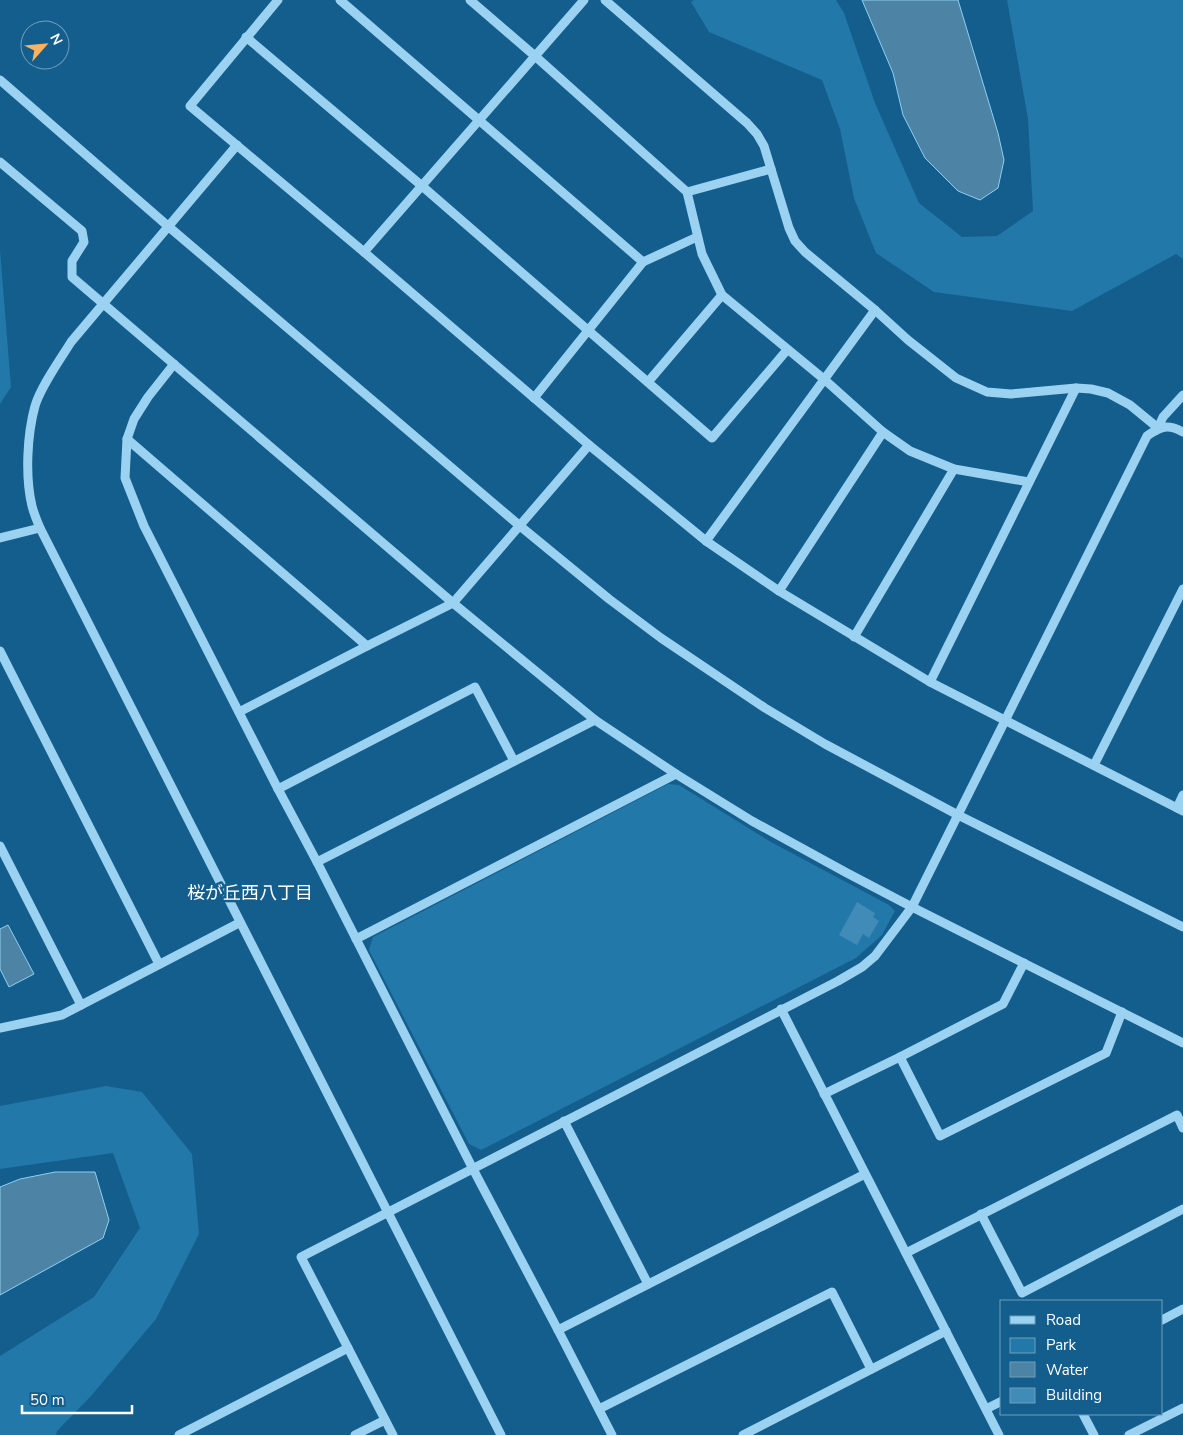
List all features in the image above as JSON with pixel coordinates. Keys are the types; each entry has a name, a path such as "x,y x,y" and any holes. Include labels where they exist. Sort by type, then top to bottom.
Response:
{"street":[{"path":"278,0 190,106 589,445 706,541 779,591 930,682 1180,809 1183,795"},
{"path":"340,0 642,262"},
{"path":"470,0 687,192 702,254 722,295 825,380 883,432 910,451 954,469 1029,482"},
{"path":"364,252 584,0"},
{"path":"607,1 747,123 757,134 764,146 789,228 795,241 805,252 908,340 956,378 987,392 1011,394 1076,388 1108,393 1130,405 1158,428 1172,427 1183,432"},
{"path":"246,37 422,186 712,438 787,350"},
{"path":"0,80 169,227 520,526 609,599 661,638 765,708 826,744 958,815 1183,927"},
{"path":"237,145 71,342 51,374 35,405 28,442 32,506 40,528 239,923 501,1435"},
{"path":"0,162 82,231 84,242 72,261 72,277 453,603 595,720 676,774 752,821 912,908 1183,1043"},
{"path":"687,192 771,169"},
{"path":"534,398 642,262 697,237"},
{"path":"648,382 722,295"},
{"path":"706,541 875,310"},
{"path":"174,364 148,397 134,419 127,439 125,478 144,526 473,1169 612,1435"},
{"path":"930,682 1076,388"},
{"path":"393,1435 301,1256 838,981 862,967 874,956 912,908 1147,436 1158,428 1163,416 1183,395"},
{"path":"779,591 883,432"},
{"path":"127,439 367,646"},
{"path":"239,712 453,603 589,445"},
{"path":"854,636 954,469"},
{"path":"0,538 40,528"},
{"path":"1094,765 1183,589"},
{"path":"0,651 159,964"},
{"path":"278,789 475,687 514,761"},
{"path":"317,862 595,720"},
{"path":"356,939 676,774"},
{"path":"0,846 80,1005"},
{"path":"0,1028 62,1015 239,923"},
{"path":"824,1094 1003,1004 1024,963"},
{"path":"781,1009 999,1435"},
{"path":"900,1057 940,1136 1106,1053 1122,1012"},
{"path":"906,1253 1177,1116 1183,1128"},
{"path":"564,1121 648,1284"},
{"path":"558,1330 865,1174"},
{"path":"981,1214 1022,1293 1183,1209"},
{"path":"598,1409 832,1292 871,1369"},
{"path":"1163,1319 1183,1309"},
{"path":"743,1435 946,1331"},
{"path":"178,1435 348,1348"},
{"path":"986,1410 1000,1403"},
{"path":"1129,1435 1183,1408"},
{"path":"1084,1415 1094,1435"},
{"path":"355,1435 385,1420"}],"green space":[{"path":"694,0 836,0 844,13 875,103 919,203 962,237 997,236 1033,211 1028,119 1007,0 1183,0 1183,259 1176,254 1072,311 934,292 876,253 854,198 840,129 822,80 709,32 691,2"},
{"path":"0,250 11,387 0,404"},
{"path":"668,784 679,785 771,842 889,905 895,911 882,935 856,958 481,1150 469,1144 369,950 373,937"},
{"path":"106,1086 142,1092 192,1154 199,1234 156,1319 91,1396 57,1431 56,1435 0,1435 0,1356 94,1297 140,1228 113,1153 0,1169 0,1106"}],"water":[{"path":"862,0 958,0 998,133 1004,160 998,188 980,200 958,191 925,158 903,115 893,73"},
{"path":"8,925 34,974 9,987 0,969 0,929"},
{"path":"55,1172 95,1172 109,1220 103,1238 0,1295 0,1187 20,1179"}],"building":[{"path":"857,902 875,913 873,917 879,921 869,938 863,934 857,945 839,935"}],"district":[{"name":"桜が丘西八丁目","path":"250,893"}]}
